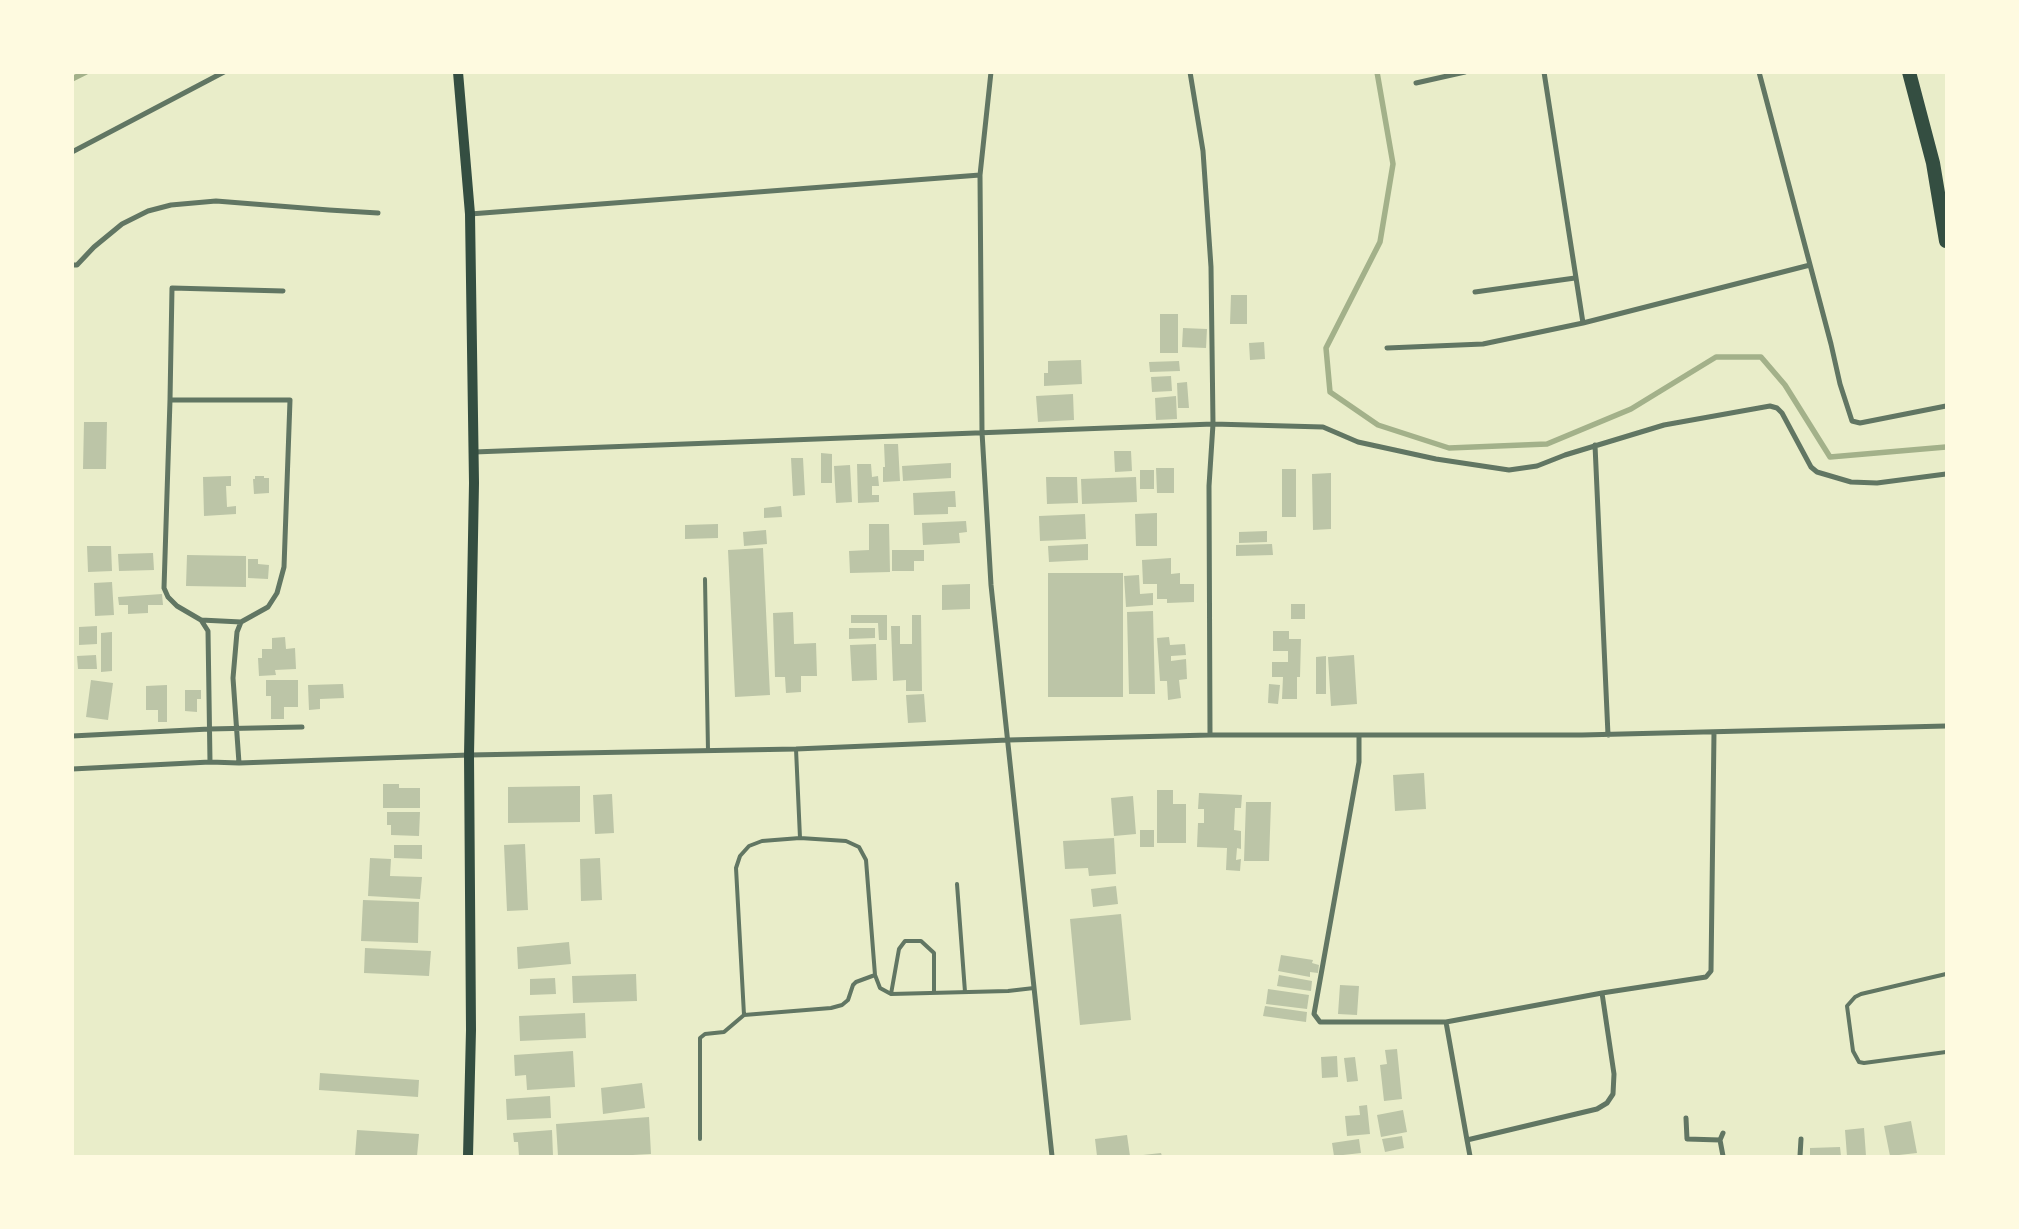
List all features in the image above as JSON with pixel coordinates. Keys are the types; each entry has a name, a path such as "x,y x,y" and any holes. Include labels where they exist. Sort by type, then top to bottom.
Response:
{"highway":[{"path":"1909,72 1933,163 1946,241"}],"main road":[{"path":"458,72 470,214 474,452 469,755 471,1030 468,1156"}],"street":[{"path":"72,152 224,72"},
{"path":"990,72 980,175 982,432 991,585 1052,1156"},
{"path":"1190,72 1203,151 1210,248 1213,424 1209,486 1210,735"},
{"path":"1416,83 1465,72"},
{"path":"1544,72 1583,323"},
{"path":"1759,72 1840,384 1852,421 1860,423 1946,406"},
{"path":"470,214 980,175"},
{"path":"75,265 122,224 148,211 171,205 216,201 378,212"},
{"path":"1387,348 1484,344 1583,323 1810,265"},
{"path":"1474,292 1575,278"},
{"path":"170,400 290,400 284,567 277,594 268,607 241,622 202,620 177,606 164,588 172,288 284,291"},
{"path":"474,452 1213,424 1323,427 1358,442 1436,460 1496,470 1523,470 1595,445 1664,425 1770,406 1778,408 1782,413 1811,467 1816,472 1851,482 1877,483 1946,474"},
{"path":"1595,445 1608,735"},
{"path":"202,620 208,631 210,762"},
{"path":"239,763 233,678 237,632 241,622"},
{"path":"72,769 210,762 239,763 469,755 796,749 1008,740 1210,735 1608,735 1946,726"},
{"path":"72,736 209,729 302,727"},
{"path":"1359,735 1359,762 1314,1014 1320,1022 1446,1022 1602,993 1706,977 1712,971 1714,732"},
{"path":"1468,1140 1597,1109 1607,1104 1613,1094 1614,1074 1602,993"},
{"path":"1446,1022 1470,1156"},
{"path":"1686,1118 1687,1140 1720,1140"},
{"path":"1723,1133 1720,1140 1723,1156"},
{"path":"1800,1156 1801,1139"}],"lane":[{"path":"705,579 708,751"},
{"path":"796,749 800,838"},
{"path":"744,1015 736,868 740,856 748,846 762,842 800,838 846,841 859,847 866,860 875,975 880,988 891,994 1008,991 1034,988"},
{"path":"957,884 965,992"},
{"path":"891,994 899,949 906,941 921,941 934,953 934,993"},
{"path":"1946,974 1861,994 1855,996 1847,1006 1853,1051 1859,1062 1864,1063 1946,1052"},
{"path":"700,1139 700,1038 705,1034 724,1032 744,1015 831,1008 842,1005 848,1000 853,985 856,982 875,975"}],"building":[{"path":"1231,295 1247,295 1247,324 1230,324"},
{"path":"1160,314 1178,314 1178,353 1160,353"},
{"path":"1183,328 1207,329 1206,348 1182,347"},
{"path":"1264,342 1265,359 1250,360 1249,343"},
{"path":"1081,360 1082,384 1044,386 1044,373 1048,373 1048,361"},
{"path":"1179,361 1180,371 1150,372 1149,362"},
{"path":"1171,376 1172,391 1152,392 1151,377"},
{"path":"1187,382 1189,408 1178,408 1177,383"},
{"path":"1073,394 1074,420 1038,422 1036,396"},
{"path":"1176,396 1177,419 1156,420 1155,398"},
{"path":"84,422 107,422 106,469 83,469"},
{"path":"884,444 898,444 900,481 883,482 883,467 885,467"},
{"path":"1114,451 1131,451 1132,471 1115,472"},
{"path":"821,453 832,454 832,483 821,483"},
{"path":"791,458 803,458 805,495 793,496"},
{"path":"951,463 951,478 903,481 902,466"},
{"path":"857,464 871,464 872,477 878,476 879,486 872,486 872,495 879,495 879,502 858,503"},
{"path":"850,465 852,502 836,503 834,466"},
{"path":"1156,468 1174,468 1174,493 1157,493"},
{"path":"1282,469 1296,469 1296,517 1282,517"},
{"path":"1140,470 1154,470 1154,489 1140,489"},
{"path":"1331,473 1331,529 1313,530 1312,474"},
{"path":"231,476 231,486 226,486 227,507 236,506 236,514 204,516 203,477"},
{"path":"255,476 269,478 269,493 254,494 253,479 255,479"},
{"path":"1046,477 1077,477 1078,503 1047,504"},
{"path":"1136,477 1137,502 1082,504 1081,479"},
{"path":"955,491 956,507 948,507 948,514 914,515 913,493"},
{"path":"781,506 782,517 764,518 764,508"},
{"path":"1157,513 1157,546 1136,546 1135,514"},
{"path":"1085,514 1086,539 1040,541 1039,516"},
{"path":"966,521 967,532 959,533 960,543 923,545 922,523"},
{"path":"718,524 718,538 685,539 685,525"},
{"path":"869,524 889,524 890,572 850,573 849,551 869,550"},
{"path":"766,530 767,544 744,546 743,532"},
{"path":"1267,531 1267,542 1239,543 1239,532"},
{"path":"1088,544 1088,560 1049,562 1048,546"},
{"path":"1272,544 1273,555 1236,556 1236,545"},
{"path":"87,546 111,546 112,571 88,572"},
{"path":"763,548 770,695 735,697 728,550"},
{"path":"892,550 924,550 924,561 914,561 914,571 892,571"},
{"path":"153,553 154,570 119,571 118,554"},
{"path":"187,555 246,556 246,587 186,586"},
{"path":"1171,558 1171,574 1180,573 1180,584 1194,584 1194,602 1167,603 1167,599 1157,599 1157,584 1143,584 1142,560"},
{"path":"248,559 258,559 258,564 269,565 268,579 248,578"},
{"path":"1048,573 1123,573 1123,697 1048,697"},
{"path":"1139,575 1140,594 1153,593 1153,605 1126,607 1124,576"},
{"path":"112,582 114,615 95,616 94,583"},
{"path":"970,584 970,609 942,610 942,585"},
{"path":"162,594 163,605 148,605 148,613 128,614 128,605 119,605 118,597"},
{"path":"1291,604 1305,604 1305,619 1291,619"},
{"path":"1153,611 1155,694 1129,694 1127,612"},
{"path":"793,612 794,644 816,643 817,676 801,676 801,692 786,693 785,677 775,677 773,613"},
{"path":"851,615 887,615 887,640 879,640 878,623 851,623"},
{"path":"912,615 921,615 922,691 906,691 906,680 893,681 891,626 900,626 900,644 912,644"},
{"path":"97,626 97,644 79,645 79,627"},
{"path":"849,628 875,628 875,638 849,639"},
{"path":"1273,631 1289,631 1289,639 1301,639 1300,677 1297,677 1297,699 1282,699 1283,677 1272,677 1272,662 1288,662 1288,651 1273,651"},
{"path":"112,632 112,671 101,672 101,633"},
{"path":"285,637 286,649 295,648 296,669 275,670 276,675 259,676 258,658 262,658 262,649 272,649 272,638"},
{"path":"1169,637 1170,645 1185,644 1186,655 1171,656 1171,661 1186,659 1187,679 1179,680 1181,698 1168,700 1167,681 1160,681 1157,638"},
{"path":"876,644 877,680 852,681 850,645"},
{"path":"96,655 97,669 78,669 77,656"},
{"path":"1354,655 1357,704 1331,706 1328,657"},
{"path":"1326,656 1326,694 1316,694 1316,657"},
{"path":"91,680 113,683 108,720 86,717"},
{"path":"266,680 298,680 298,707 284,707 284,719 271,719 271,696 266,696"},
{"path":"343,684 344,698 320,699 320,709 309,710 308,685"},
{"path":"1269,684 1280,685 1278,704 1268,703"},
{"path":"167,685 167,722 158,722 158,710 146,710 146,686"},
{"path":"185,690 201,690 201,699 197,699 197,712 185,711"},
{"path":"924,694 926,722 908,723 906,695"},
{"path":"1424,773 1426,809 1395,811 1393,775"},
{"path":"383,784 399,784 399,788 420,788 420,808 383,808"},
{"path":"580,786 580,822 508,823 508,787"},
{"path":"1157,790 1173,790 1173,804 1186,804 1186,843 1157,843"},
{"path":"1199,793 1242,795 1241,808 1235,808 1234,830 1241,831 1241,849 1237,848 1236,860 1241,859 1240,871 1226,870 1227,848 1197,847 1198,823 1204,823 1204,809 1198,809"},
{"path":"612,794 614,833 595,834 593,795"},
{"path":"1133,796 1136,834 1114,836 1111,798"},
{"path":"1246,802 1271,802 1269,861 1244,861"},
{"path":"387,812 420,812 419,836 391,835 391,825 387,825"},
{"path":"1140,830 1154,830 1154,847 1140,847"},
{"path":"1114,838 1116,874 1089,876 1088,868 1065,869 1063,841"},
{"path":"525,844 528,910 507,911 504,845"},
{"path":"394,845 422,845 422,859 394,858"},
{"path":"370,858 391,859 390,876 422,877 420,899 368,896"},
{"path":"600,858 602,900 581,901 580,859"},
{"path":"1116,886 1118,904 1093,907 1091,889"},
{"path":"363,900 419,902 418,943 361,941"},
{"path":"1121,914 1131,1020 1080,1025 1070,919"},
{"path":"569,942 571,964 518,969 517,947"},
{"path":"365,948 431,951 429,976 364,973"},
{"path":"1281,955 1313,960 1312,963 1319,965 1318,973 1310,972 1310,977 1278,971"},
{"path":"636,974 637,1001 573,1003 572,976"},
{"path":"1279,975 1312,981 1311,991 1277,986"},
{"path":"555,978 556,994 530,995 530,979"},
{"path":"1340,985 1359,986 1357,1015 1338,1014"},
{"path":"1268,989 1309,995 1307,1009 1266,1004"},
{"path":"1265,1006 1307,1012 1306,1022 1263,1016"},
{"path":"585,1013 586,1038 520,1041 519,1016"},
{"path":"1397,1049 1402,1099 1384,1101 1380,1065 1387,1064 1385,1050"},
{"path":"573,1051 575,1087 527,1090 526,1075 515,1076 514,1055"},
{"path":"1337,1056 1338,1077 1322,1078 1321,1057"},
{"path":"1355,1057 1358,1081 1347,1082 1344,1058"},
{"path":"320,1073 419,1080 418,1097 319,1090"},
{"path":"642,1083 645,1108 603,1114 601,1088"},
{"path":"550,1096 551,1118 507,1120 506,1099"},
{"path":"1367,1105 1370,1134 1347,1136 1345,1116 1360,1115 1359,1106"},
{"path":"1403,1110 1407,1132 1381,1137 1377,1115"},
{"path":"649,1117 651,1154 558,1156 556,1124"},
{"path":"1911,1121 1917,1153 1890,1156 1884,1126"},
{"path":"1864,1128 1866,1156 1847,1156 1845,1130"},
{"path":"357,1130 419,1134 417,1156 355,1156"},
{"path":"552,1130 553,1156 519,1156 518,1142 514,1142 513,1133"},
{"path":"1127,1135 1130,1156 1097,1156 1095,1139"},
{"path":"1402,1136 1404,1148 1385,1152 1382,1139"},
{"path":"1359,1139 1361,1153 1334,1156 1332,1143"},
{"path":"1840,1147 1841,1156 1810,1156 1810,1148"},
{"path":"1161,1153 1162,1156 1143,1155"}],"waterway":[{"path":"72,79 86,72"},
{"path":"1377,72 1393,164 1380,242 1326,348 1330,392 1378,425 1449,448 1547,444 1631,409 1716,357 1761,357 1785,385 1830,457 1946,447"}]}
